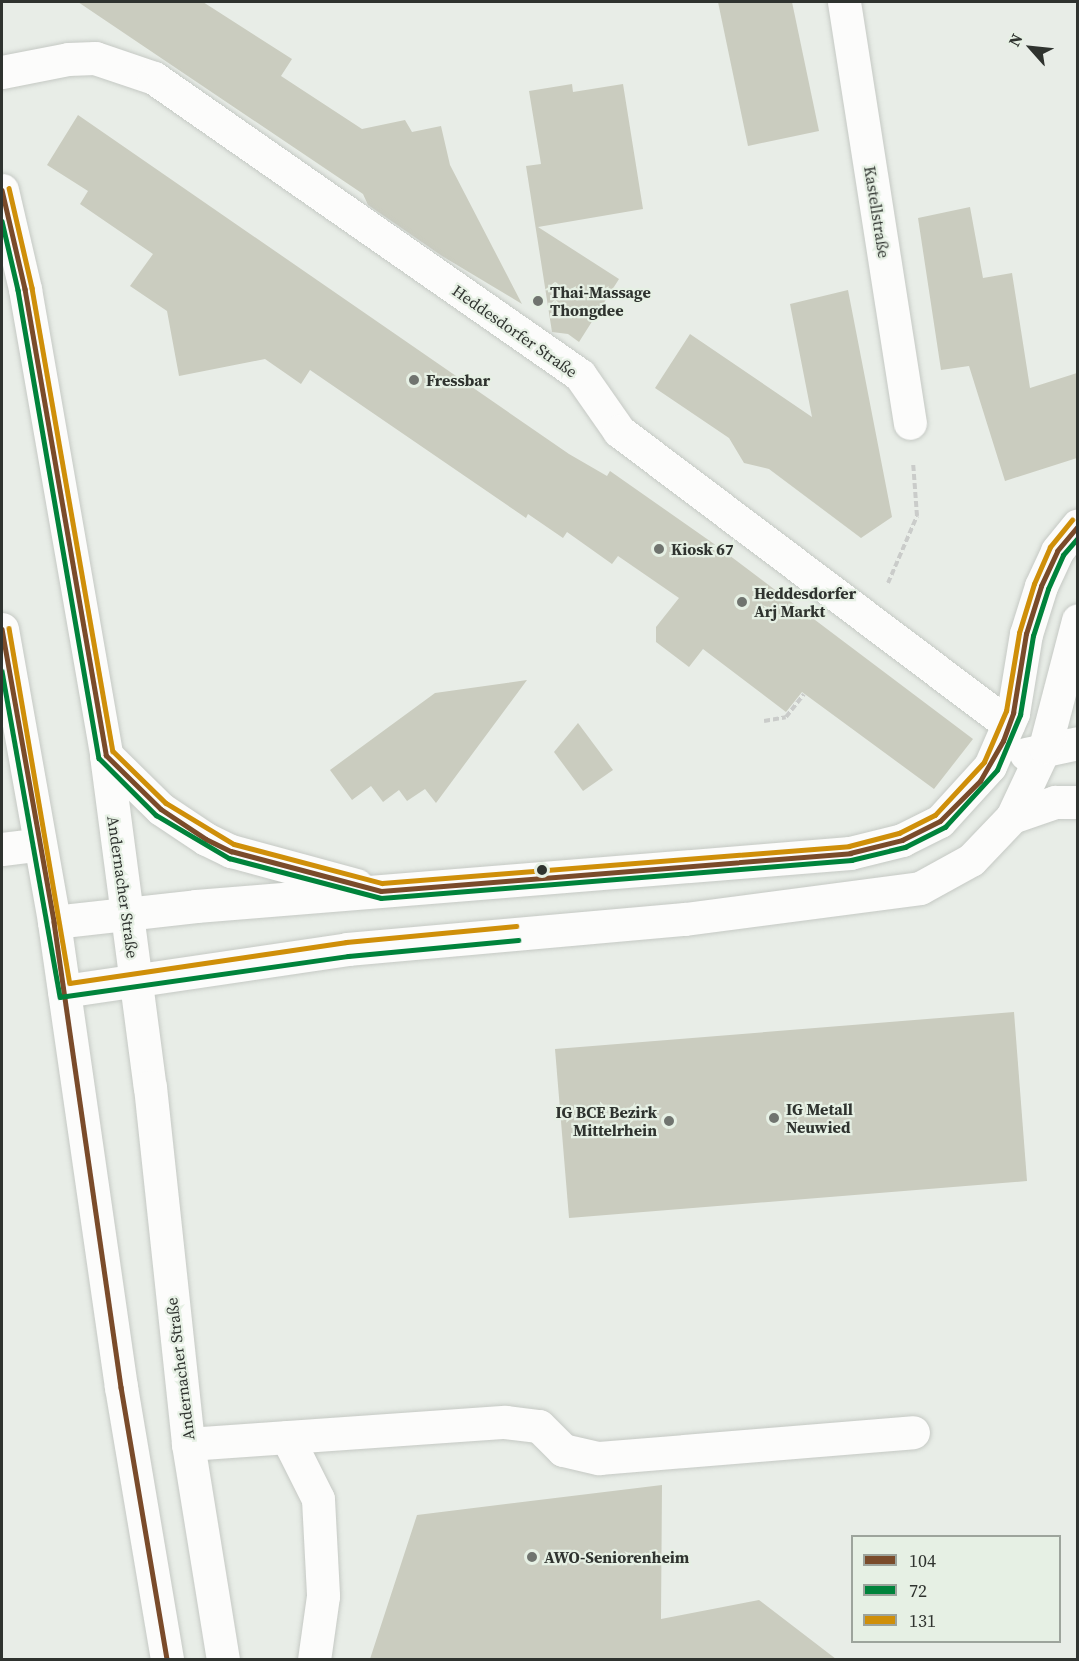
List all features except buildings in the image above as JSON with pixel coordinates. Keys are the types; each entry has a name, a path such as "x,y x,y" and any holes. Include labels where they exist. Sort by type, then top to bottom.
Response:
{"street":[{"name":"Kastellstraße","path":"843,2 910,423"},
{"name":"Heddesdorfer Straße","path":"2,72 95,58 154,78 580,375 619,431 867,614 1008,724"},
{"name":"Andernacher Straße","path":"2,190 25,290 106,755 136,979 188,1443 224,1659"},
{"path":"54,922 126,913 850,853 902,840 940,821 990,766 1008,724 1026,633 1041,586 1057,551 1077,525"},
{"path":"64,991 347,949 685,920 920,888 971,860 1012,817 1070,688 1077,620"},
{"path":"2,629 54,922 120,1376 166,1659"},
{"path":"990,766 1045,747 1077,743"},
{"path":"106,755 161,809 206,839 231,851 381,891"},
{"path":"1012,817 1055,802 1077,802"},
{"path":"2,849 40,844"},
{"path":"188,1443 505,1422 539,1426 563,1450 599,1458 913,1432"},
{"path":"287,1437 318,1499 323,1596 314,1659"}],"path":[{"path":"867,614 895,572 917,516 910,423"},
{"path":"764,721 786,717 804,694"}],"transit line":[{"name":"131","path":"9,188 32,288 113,751 166,803 234,844 382,883 849,846 899,833 935,815 984,762 1006,711 1019,633 1034,584 1050,547 1072,520"},
{"name":"104","path":"2,190 25,289 106,755"},
{"name":"72","path":"2,221 18,290 99,758 156,815 229,858 381,898 851,860 905,847 945,827 997,770 1020,715 1033,636 1048,589 1063,555 1078,538"},
{"name":"104","path":"106,755 161,809 206,839 231,851 381,891 850,853 902,840 940,821 980,781 1003,741 1013,713 1026,634 1041,586 1057,551 1078,526"},
{"name":"131","path":"9,628 70,983 346,942 516,926"},
{"name":"104","path":"2,629 54,922 121,1387 167,1660"},
{"name":"72","path":"2,671 60,997 348,956 518,940"}],"place":[{"name":"Thai-Massage Thongdee","path":"538,301"},
{"name":"Fressbar","path":"414,380"},
{"name":"Kiosk 67","path":"659,549"},
{"name":"Heddesdorfer Arj Markt","path":"742,602"},
{"name":"IG Metall Neuwied","path":"774,1118"},
{"name":"IG BCE Bezirk Mittelrhein","path":"669,1121"},
{"name":"AWO-Seniorenheim","path":"532,1557"}]}
